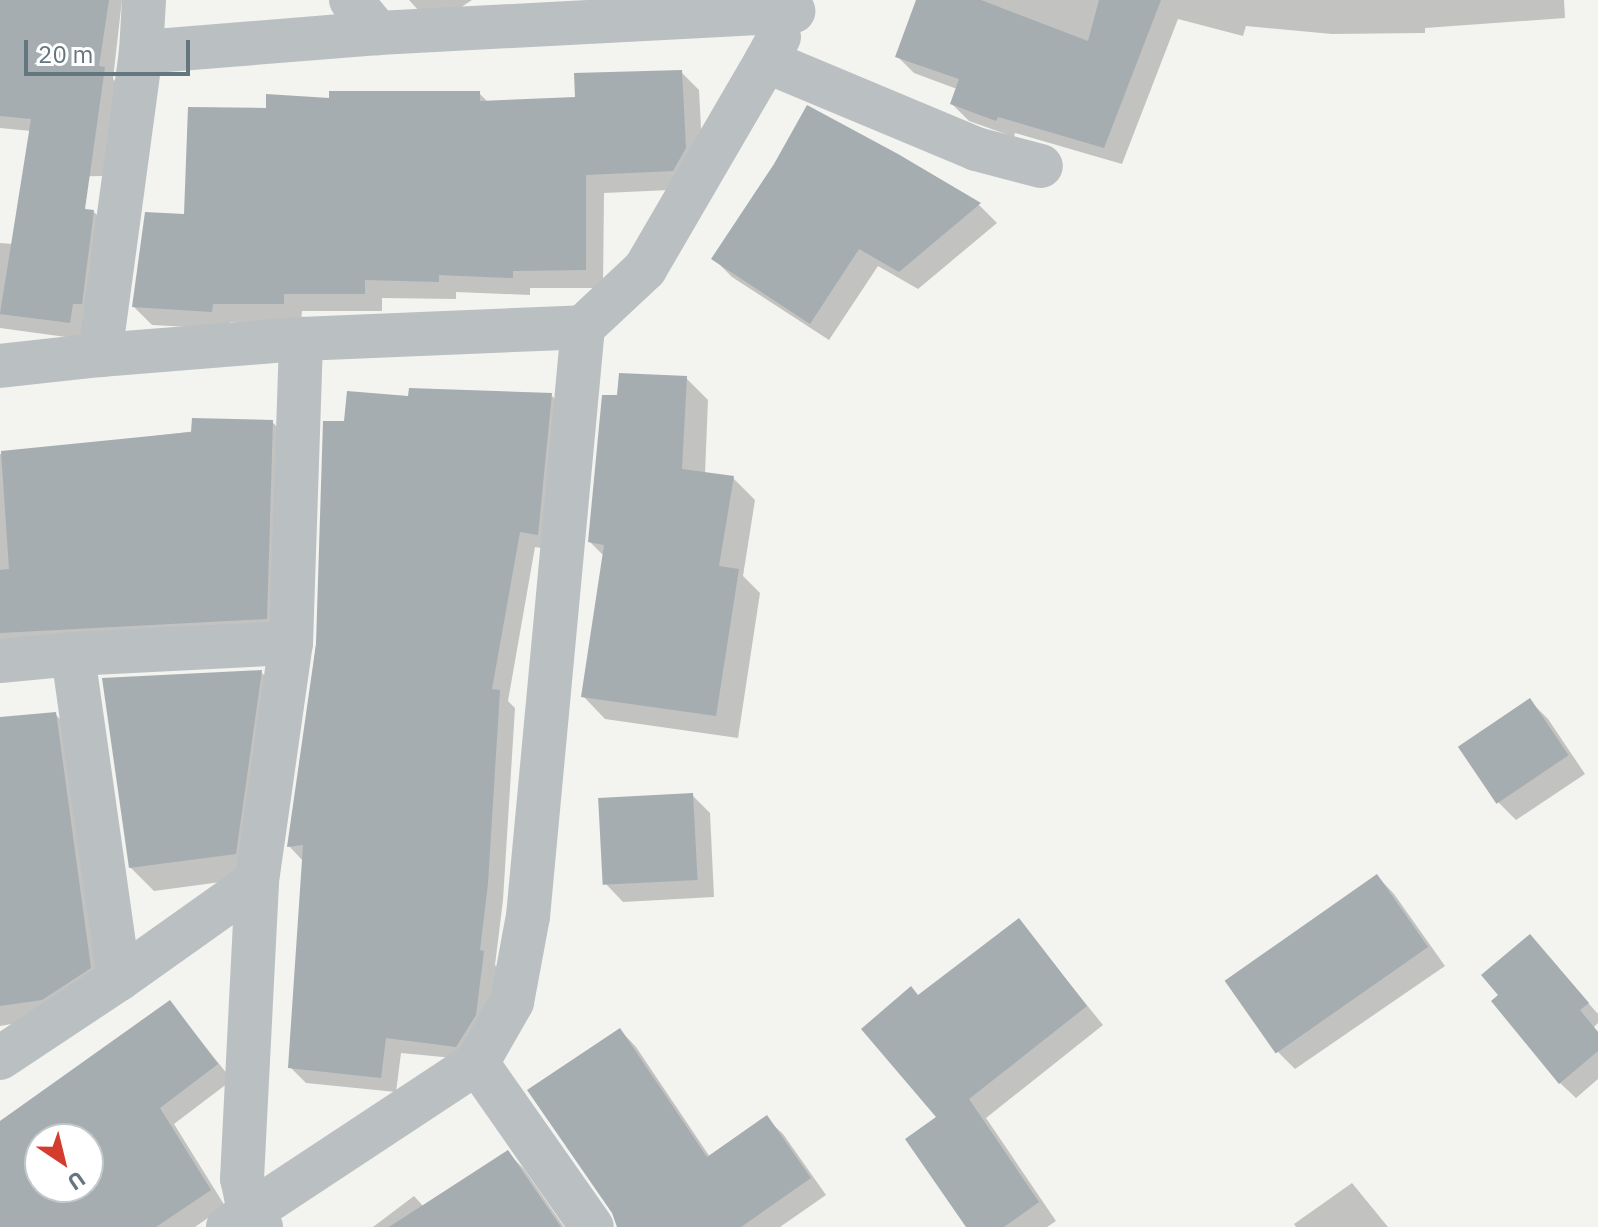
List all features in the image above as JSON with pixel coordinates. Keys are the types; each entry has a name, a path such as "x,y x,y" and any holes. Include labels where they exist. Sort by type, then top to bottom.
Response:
{"street":[{"path":"100,355 141,52 144,0"},
{"path":"141,52 365,16 797,6"},
{"path":"0,366 301,339 583,327 645,269 797,6"},
{"path":"766,61 976,149 1041,166"},
{"path":"301,339 291,643 257,881 242,1179 246,1222 477,1063 512,1002 528,916 583,327"},
{"path":"0,661 73,654 291,643"},
{"path":"73,654 119,979"},
{"path":"0,1058 119,979 257,881"},
{"path":"477,1063 592,1227"}],"building":[{"path":"0,0 109,0 99,66 105,67 85,209 94,210 82,304 73,304 70,323 0,314 31,119 0,116"},
{"path":"916,0 981,0 1088,41 1099,0 1161,0 1104,148 998,117 996,121 950,104 959,79 895,57"},
{"path":"682,70 686,148 673,171 586,175 586,270 513,271 513,278 439,275 439,282 365,280 365,294 284,294 284,304 213,304 212,312 132,307 145,212 184,214 188,107 266,108 266,94 329,98 329,91 480,91 480,101 575,97 574,73"},
{"path":"807,105 981,203 899,272 859,249 810,324 711,259 774,164"},
{"path":"619,373 687,376 682,469 734,476 719,566 739,569 716,716 581,697 604,545 588,542 602,395 617,395"},
{"path":"409,388 552,393 538,535 520,532 492,689 500,690 488,883 480,950 484,951 476,1015 456,1047 386,1038 381,1078 288,1068 303,845 287,847 316,644 323,421 344,421 347,391 408,396"},
{"path":"192,418 273,420 267,619 0,633 0,570 9,569 1,451 191,432"},
{"path":"262,670 236,854 129,868 102,678"},
{"path":"1530,698 1569,755 1496,804 1458,747"},
{"path":"56,712 91,968 42,1000 0,1006 0,717"},
{"path":"693,793 698,880 603,885 598,798"},
{"path":"1377,874 1428,947 1276,1054 1225,981"},
{"path":"1019,918 1087,1006 969,1099 1039,1202 1004,1227 966,1227 905,1139 936,1117 861,1029 911,986 918,995"},
{"path":"1530,934 1589,1003 1580,1010 1598,1032 1598,1051 1559,1084 1491,1001 1498,995 1481,975"},
{"path":"170,1000 218,1064 160,1108 211,1190 156,1227 0,1227 0,1121"},
{"path":"620,1028 707,1157 767,1115 811,1178 741,1227 617,1227 612,1213 527,1090"},
{"path":"508,1150 561,1227 389,1227"}]}
